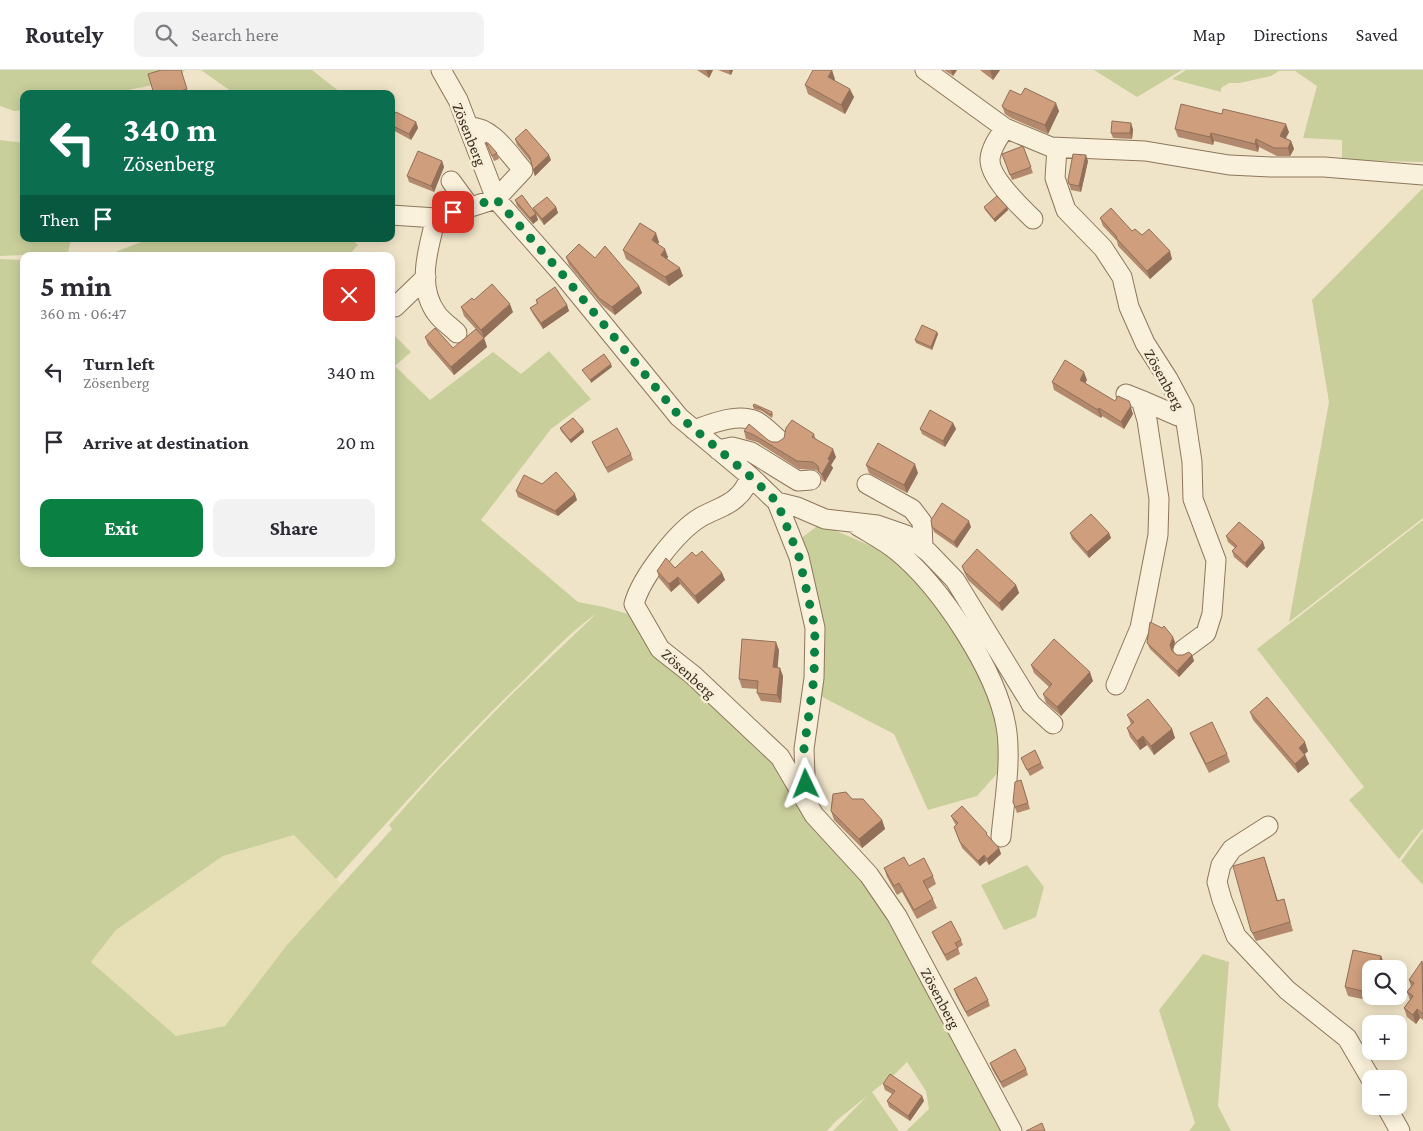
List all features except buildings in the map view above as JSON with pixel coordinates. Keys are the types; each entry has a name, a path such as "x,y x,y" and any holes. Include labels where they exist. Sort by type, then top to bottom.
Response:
{"street":[{"name":"Zösenberg","path":"441,70 458,100 496,199 563,275 680,417 751,477 777,502 799,557 815,628 814,678 804,749 806,801"},
{"path":"925,70 1005,128 1051,147 1145,152 1229,165 1324,167 1423,175"},
{"path":"395,215 436,218 496,199 523,170 492,135 478,126 468,126"},
{"path":"1005,128 994,144 990,160 992,171 1033,218"},
{"name":"Zösenberg","path":"1057,148 1055,178 1066,210 1103,248 1122,277 1129,307 1145,343 1168,379 1181,402 1184,412 1192,462 1193,499 1216,560 1212,614 1206,633 1183,650"},
{"path":"451,181 470,207"},
{"path":"436,218 426,260 427,296 437,315 457,333"},
{"path":"395,306 426,277"},
{"name":"Zösenberg","path":"1116,685 1140,628 1158,535 1159,499 1147,420 1133,397 1178,416 1184,412"},
{"path":"694,430 720,421 743,418 757,422 778,439"},
{"path":"718,450 732,447 751,452 798,481 811,480"},
{"name":"Zösenberg","path":"751,477 738,498 700,517 680,535 652,566 637,593 634,604 660,649 693,675 780,757 814,815 869,875 897,916 1012,1131"},
{"path":"866,484 912,509 922,522 923,548"},
{"name":"Zösenberg","path":"777,502 825,519 877,525 906,535 923,548 955,580 1031,704 1053,724"},
{"name":"Zösenberg","path":"853,522 897,551 941,596 974,648 993,684 1006,726 1007,764 1001,837"},
{"path":"780,757 804,749"},
{"path":"1268,826 1232,849 1222,865 1217,882 1236,936 1287,990 1347,1038 1366,1070"},
{"path":"1391,1115 1400,1131"}],"shaded area":[{"path":"294,835 342,885 287,945 225,1026 176,1036 91,962 116,930 223,856"}],"green space":[{"path":"0,70 185,70 178,80 128,90 20,90 20,110 14,111 0,106"},
{"path":"201,70 312,70 337,90 229,90"},
{"path":"1094,70 1182,70 1137,97"},
{"path":"1186,70 1423,70 1423,162 1342,160 1342,140 1303,138 1317,86 1295,71 1279,71 1271,76 1240,83 1229,83 1221,88 1221,92 1172,79"},
{"path":"0,140 20,142 20,242 70,242 68,252 20,252 20,255 0,256"},
{"path":"1423,188 1423,518 1289,622 1329,402 1312,300"},
{"path":"141,242 355,242 358,245 352,252 115,252"},
{"path":"0,259 20,260 20,567 395,567 395,366 430,400 493,352 521,374 549,351 591,399 551,429 481,520 578,602 628,614 643,639 656,652 775,759 886,908 1004,1131 906,1131 929,1109 926,1091 907,1062 872,1092 899,1131 833,1131 867,1096 836,1121 827,1131 0,1131","holes":["597,613 510,696 437,771 389,825 392,829 287,945 225,1026 176,1036 91,962 116,930 223,856 294,835 336,879 475,728 577,628"]},
{"path":"395,336 411,352 395,366"},
{"path":"1423,520 1423,828 1399,859 1349,800 1364,787 1257,649"},
{"path":"820,524 876,548 904,569 934,599 981,670 997,712 1002,768 977,796 928,810 894,734 805,688 806,638 798,583 788,548"},
{"path":"1423,831 1423,885 1401,861"},
{"path":"1027,865 1044,887 1036,917 1004,930 981,885"},
{"path":"1203,954 1229,962 1218,1106 1231,1131 1189,1131 1195,1123 1159,1010"}],"route":[{"path":"453,212 496,199 563,275 680,417 751,477 777,502 799,557 815,628 814,678 804,749 806,784"}]}
